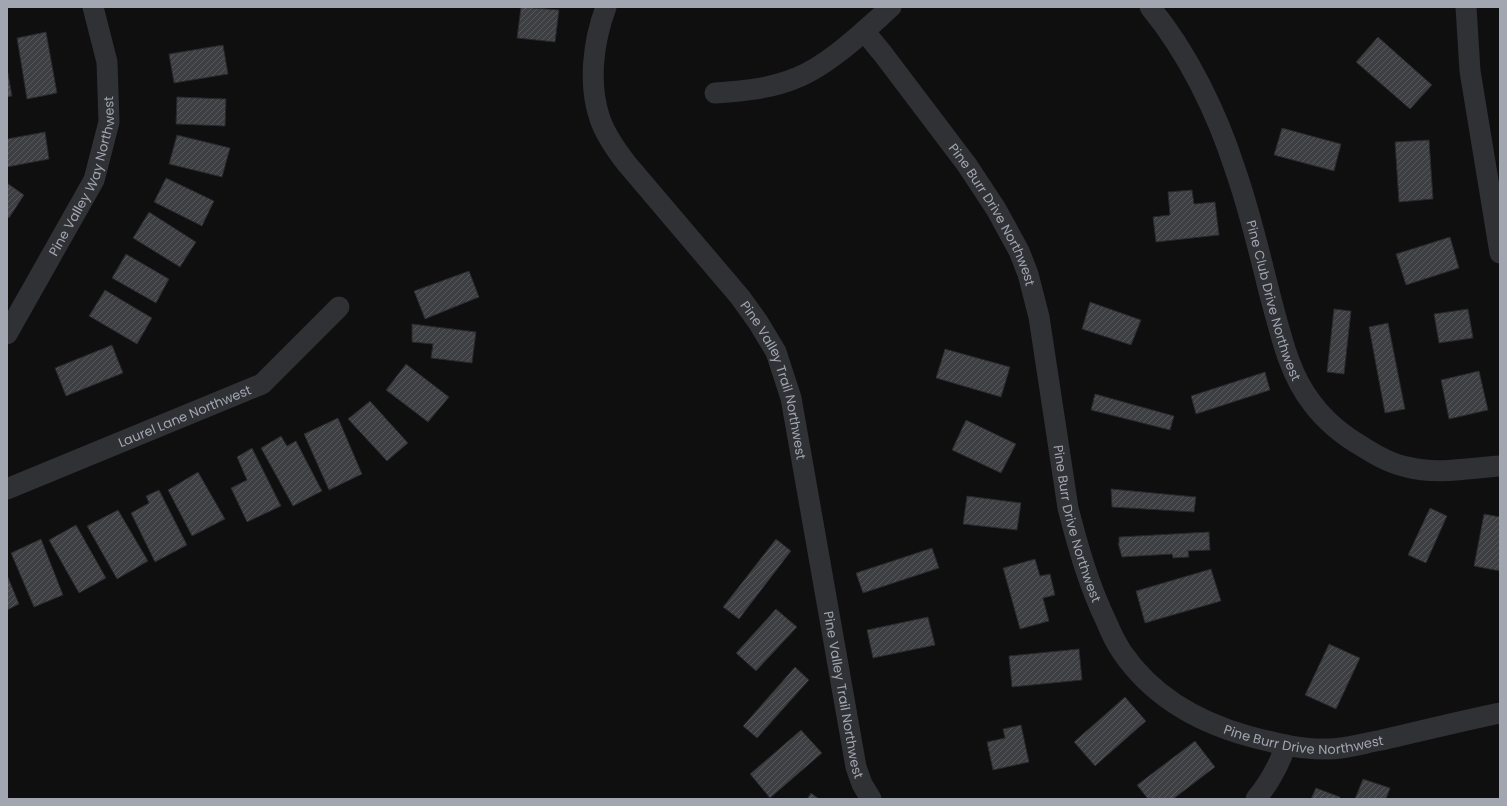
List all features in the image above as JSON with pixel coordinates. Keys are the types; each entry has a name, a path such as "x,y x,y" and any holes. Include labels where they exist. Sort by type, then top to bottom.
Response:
{"street":[{"name":"Pine Valley Way Northwest","path":"7,334 94,180 109,122 107,62 93,7"},
{"name":"Pine Valley Trail Northwest","path":"606,7 598,34 595,54 594,89 597,109 606,133 614,147 627,164 749,310 770,341 782,369 791,398 856,767 862,784 871,799"},
{"path":"715,93 772,86 796,78 821,65 864,31 891,7"},
{"name":"Pine Club Drive Northwest","path":"1150,7 1178,46 1203,90 1223,136 1241,185 1282,341 1295,373 1311,402 1343,435 1392,463 1408,468 1425,470 1500,466"},
{"path":"1466,7 1470,71 1500,253"},
{"name":"Pine Burr Drive Northwest","path":"864,31 884,54 967,165 1008,230 1028,274 1043,337 1068,508 1082,559 1114,639 1122,652 1141,675 1152,686 1176,705 1189,713 1231,731 1286,745 1313,749 1343,748 1500,713"},
{"name":"Laurel Lane Northwest","path":"7,490 262,384 339,307"},
{"path":"1256,799 1270,781 1279,765 1286,745"}],"building":[{"path":"521,7 559,10 555,42 517,38"},
{"path":"46,32 57,93 27,99 17,38"},
{"path":"1378,37 1432,85 1410,109 1356,62"},
{"path":"223,45 228,74 174,83 169,54"},
{"path":"7,68 12,96 7,97"},
{"path":"177,97 226,99 225,126 176,124"},
{"path":"1282,128 1341,144 1334,171 1274,155"},
{"path":"45,132 49,159 7,167 7,139"},
{"path":"177,135 230,148 222,177 169,164"},
{"path":"1429,140 1433,199 1399,202 1395,142"},
{"path":"166,178 214,201 202,226 154,202"},
{"path":"7,183 24,195 9,218 7,216"},
{"path":"1192,190 1194,204 1215,202 1219,235 1156,242 1153,217 1170,215 1168,192"},
{"path":"149,212 196,242 180,267 133,238"},
{"path":"1450,237 1459,268 1406,285 1396,254"},
{"path":"126,254 169,279 156,303 112,278"},
{"path":"469,271 479,297 425,319 414,291"},
{"path":"105,290 152,318 137,344 89,316"},
{"path":"1090,302 1141,320 1131,345 1082,329"},
{"path":"1334,309 1351,311 1344,374 1327,372"},
{"path":"1468,309 1473,338 1439,343 1434,314"},
{"path":"1388,323 1405,409 1385,413 1369,327"},
{"path":"412,324 476,332 472,363 431,358 433,344 412,342"},
{"path":"112,345 123,373 66,396 55,368"},
{"path":"945,349 1010,367 1001,397 936,378"},
{"path":"406,364 449,397 428,422 386,390"},
{"path":"1479,371 1488,410 1449,419 1441,380"},
{"path":"1265,372 1270,390 1196,414 1191,396"},
{"path":"1095,394 1174,416 1170,430 1091,410"},
{"path":"370,401 408,443 387,461 348,419"},
{"path":"338,418 362,474 329,490 304,434"},
{"path":"966,420 1016,444 1001,473 952,450"},
{"path":"281,436 287,446 296,441 322,491 293,506 261,448"},
{"path":"252,448 281,506 247,522 231,488 247,480 237,457"},
{"path":"198,472 225,519 192,536 168,490"},
{"path":"1111,489 1196,497 1194,512 1112,507"},
{"path":"159,490 187,545 155,562 131,513 149,503 146,496"},
{"path":"967,496 1021,503 1017,530 963,524"},
{"path":"1430,508 1447,516 1426,563 1408,555"},
{"path":"118,510 148,561 117,579 87,526"},
{"path":"1484,514 1500,517 1500,571 1474,566"},
{"path":"76,525 106,578 79,593 49,540"},
{"path":"1209,532 1210,550 1188,551 1189,557 1173,558 1172,554 1122,557 1118,543 1119,544 1119,537"},
{"path":"41,539 63,595 34,607 11,553"},
{"path":"776,539 791,551 739,619 723,607"},
{"path":"932,548 939,568 863,593 856,573"},
{"path":"1035,559 1040,576 1050,574 1055,595 1043,598 1049,621 1020,629 1003,568"},
{"path":"1211,569 1221,601 1145,623 1136,591"},
{"path":"7,575 19,604 7,610"},
{"path":"776,609 797,627 756,671 736,653"},
{"path":"928,617 935,645 873,658 867,630"},
{"path":"1329,644 1360,658 1336,709 1305,695"},
{"path":"1079,649 1082,680 1012,687 1009,656"},
{"path":"795,667 809,680 757,738 743,726"},
{"path":"1125,697 1146,721 1095,766 1074,742"},
{"path":"1021,725 1029,762 993,770 987,742 1005,738 1003,729"},
{"path":"801,730 822,753 770,798 750,774"},
{"path":"1195,741 1215,767 1173,799 1148,799 1137,785"},
{"path":"1363,779 1390,788 1386,799 1355,799"},
{"path":"1316,788 1340,797 1339,799 1311,799"},
{"path":"811,793 819,799 807,799"}]}
